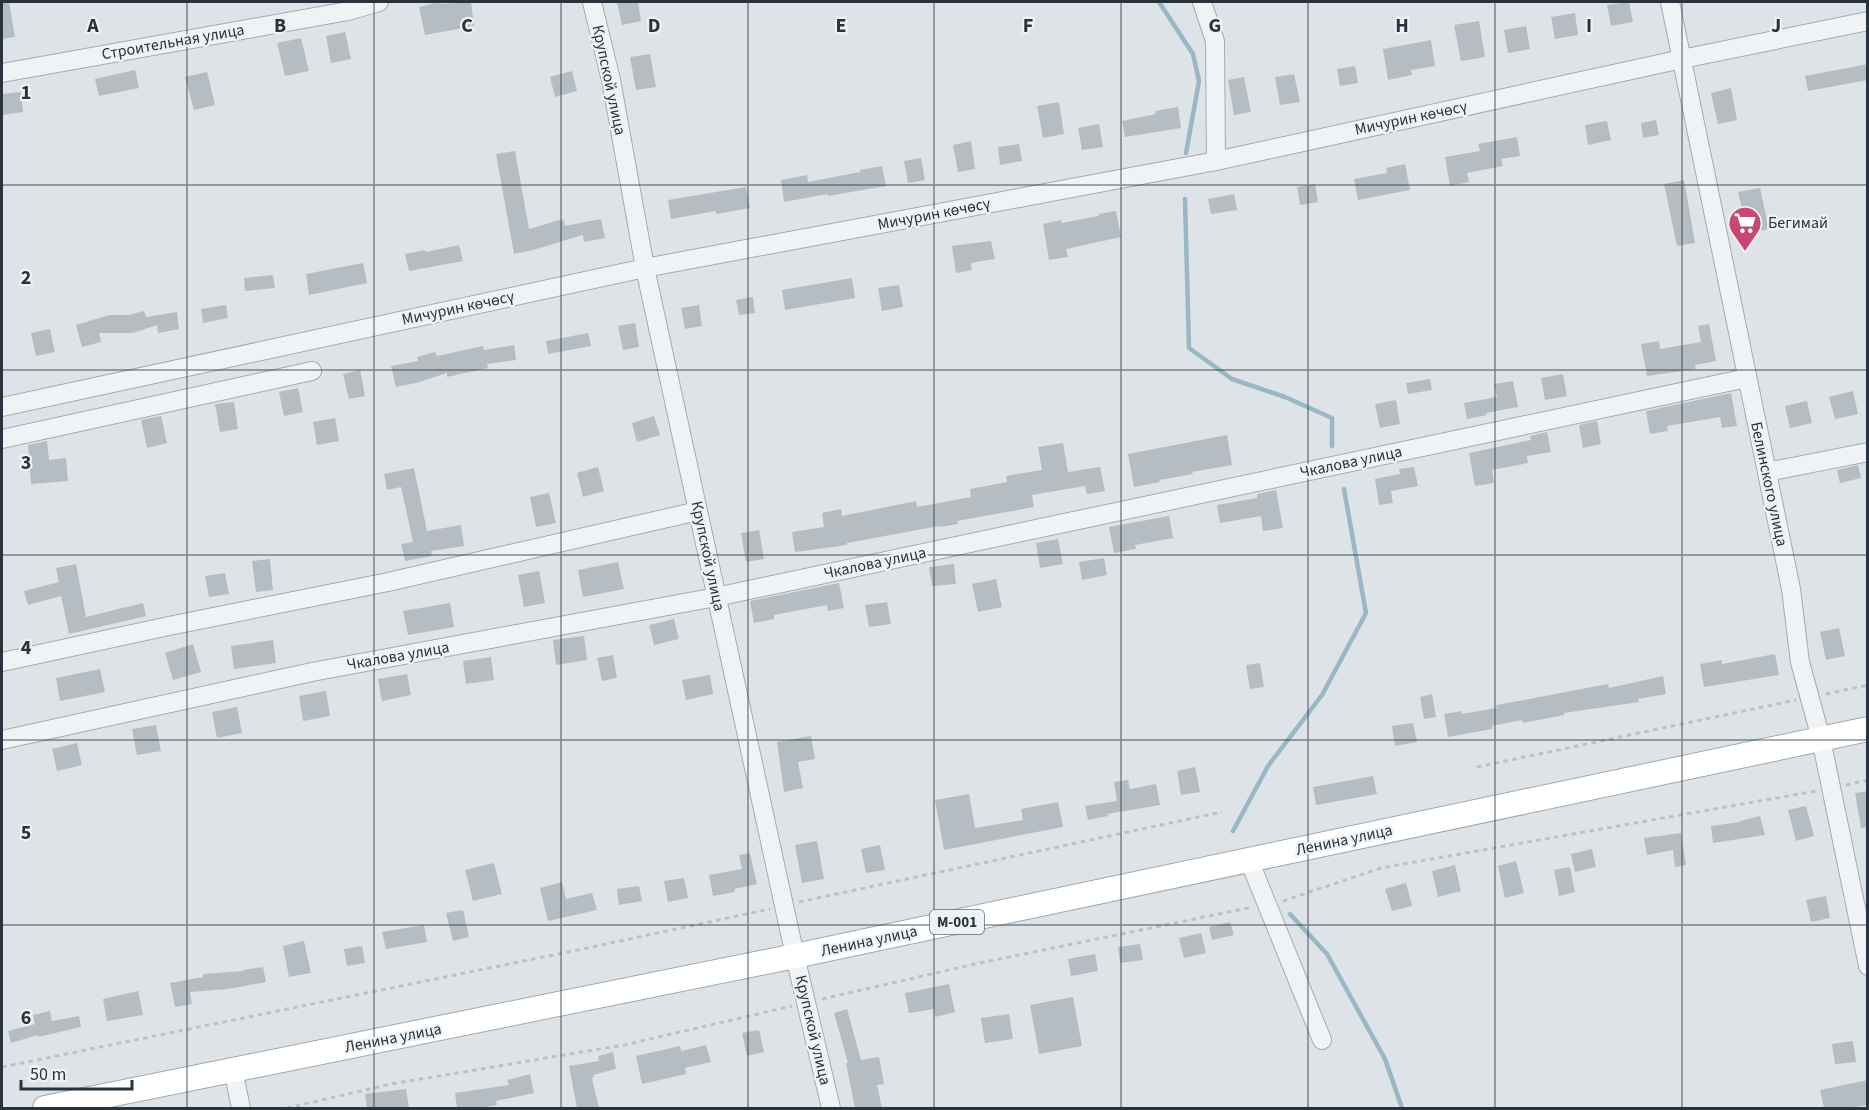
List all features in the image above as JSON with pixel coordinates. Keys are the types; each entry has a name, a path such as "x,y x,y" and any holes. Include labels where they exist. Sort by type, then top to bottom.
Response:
{"main road":[{"name":"Ленина улица","path":"45,1108 795,956 1868,729"}],"street":[{"name":"Строительная улица","path":"2,73 348,11 380,2"},
{"name":"Крупской улица","path":"592,2 611,80 645,268 716,597 831,1108"},
{"path":"1202,2 1215,41 1216,161"},
{"name":"Белинского улица","path":"1670,2 1791,589 1800,662 1821,739 1868,966"},
{"name":"Мичурин көчөсү","path":"2,407 645,268 1216,161 1682,59 1868,21"},
{"path":"2,439 312,371"},
{"name":"Чкалова улица","path":"2,740 312,672 716,597 1747,378"},
{"path":"121,381 124,411"},
{"path":"1767,472 1868,452"},
{"path":"2,662 388,582 698,511"},
{"path":"1249,860 1322,1040"},
{"path":"233,1070 241,1108"}],"path":[{"path":"1478,767 1868,685"},
{"path":"286,1108 392,1084 624,1045 975,964 1292,899 1381,868 1868,780"},
{"path":"2,1067 573,951 1222,812"}],"building":[{"path":"2,2 9,2 15,37 2,39"},
{"path":"439,2 440,4 471,2 474,26 425,35 419,7"},
{"path":"617,2 638,2 641,21 622,25"},
{"path":"1629,2 1633,22 1611,26 1607,5"},
{"path":"1575,13 1578,35 1555,39 1551,17"},
{"path":"1479,21 1485,57 1461,61 1454,25"},
{"path":"1526,26 1530,49 1508,53 1504,30"},
{"path":"345,32 351,59 331,63 326,36"},
{"path":"301,38 309,71 285,76 277,43"},
{"path":"1431,40 1435,66 1411,70 1412,75 1388,80 1383,49"},
{"path":"650,54 656,87 636,90 630,57"},
{"path":"1868,64 1868,80 1808,91 1805,76"},
{"path":"1355,66 1358,83 1340,86 1337,69"},
{"path":"135,70 139,88 99,96 95,79"},
{"path":"572,71 577,91 555,97 550,77"},
{"path":"207,72 215,105 194,110 185,77"},
{"path":"1294,74 1300,102 1280,105 1275,77"},
{"path":"1244,77 1251,112 1234,115 1228,80"},
{"path":"1731,88 1737,120 1718,124 1711,93"},
{"path":"21,92 23,112 2,115 2,94"},
{"path":"1059,102 1064,134 1043,138 1037,106"},
{"path":"1178,107 1181,128 1125,137 1122,121"},
{"path":"1656,120 1659,135 1643,138 1641,123"},
{"path":"1607,121 1611,140 1588,145 1585,125"},
{"path":"1099,124 1103,147 1082,150 1078,128"},
{"path":"1517,137 1520,156 1501,159 1503,166 1467,173 1469,182 1450,186 1445,157 1480,151 1478,144"},
{"path":"971,141 975,169 958,172 953,145"},
{"path":"1019,144 1022,161 1000,165 998,147"},
{"path":"515,151 529,229 563,219 565,226 601,219 605,238 584,242 583,235 514,254 496,154"},
{"path":"921,158 925,180 908,183 904,161"},
{"path":"1405,164 1410,190 1358,200 1354,179 1387,173 1386,168"},
{"path":"882,166 886,186 784,202 781,180 807,175 808,182"},
{"path":"1684,180 1695,243 1677,246 1664,184"},
{"path":"1315,184 1318,202 1300,205 1297,187"},
{"path":"746,187 750,208 671,219 668,200"},
{"path":"1760,188 1769,229 1748,234 1738,192"},
{"path":"1234,194 1237,210 1211,214 1208,199"},
{"path":"1116,211 1121,237 1066,249 1068,257 1049,260 1043,224 1061,220 1061,223"},
{"path":"991,241 995,259 971,263 972,270 956,273 952,246"},
{"path":"459,245 463,261 409,271 405,254"},
{"path":"363,263 367,283 309,295 306,274"},
{"path":"273,275 275,288 245,291 244,278"},
{"path":"852,278 855,298 785,310 782,290"},
{"path":"899,285 903,307 882,311 878,288"},
{"path":"753,297 755,313 739,315 736,300"},
{"path":"226,305 228,318 203,323 201,309"},
{"path":"699,305 702,326 685,329 681,308"},
{"path":"144,311 146,317 177,312 179,329 158,333 157,325 133,333 99,333 101,342 82,347 76,325 109,315 129,315"},
{"path":"635,323 639,347 623,350 618,326"},
{"path":"1709,324 1716,361 1695,365 1696,369 1647,376 1641,344 1659,341 1660,349 1701,342 1698,326"},
{"path":"50,329 55,352 36,356 31,333"},
{"path":"588,333 591,346 548,354 546,341"},
{"path":"514,345 516,360 487,364 488,368 447,377 447,373 396,387 391,366 418,361 417,357 435,352 437,356 483,346 484,350"},
{"path":"360,370 365,396 349,399 343,374"},
{"path":"1563,374 1567,396 1545,400 1541,378"},
{"path":"1430,379 1432,390 1408,394 1406,383"},
{"path":"1513,381 1518,407 1467,419 1464,403 1497,397 1494,384"},
{"path":"298,388 303,412 284,416 279,392"},
{"path":"1853,391 1858,414 1835,419 1829,397"},
{"path":"1731,393 1737,426 1722,428 1720,417 1667,426 1668,431 1650,434 1646,411"},
{"path":"1396,400 1400,424 1380,428 1375,404"},
{"path":"1807,401 1812,423 1790,428 1785,406"},
{"path":"234,402 238,429 220,432 215,404"},
{"path":"161,416 167,443 147,448 141,420"},
{"path":"654,416 660,435 637,442 632,423"},
{"path":"335,418 339,441 317,445 313,422"},
{"path":"1597,421 1601,444 1583,448 1579,425"},
{"path":"1547,432 1551,452 1527,456 1528,463 1492,470 1494,483 1475,486 1469,453 1531,440 1530,436"},
{"path":"1227,435 1232,465 1192,472 1193,474 1134,487 1128,454"},
{"path":"47,441 49,460 66,458 68,481 31,484 28,445"},
{"path":"1063,443 1068,472 1100,467 1105,491 1087,494 1085,486 1032,495 1034,507 957,521 958,524 847,543 847,545 795,552 792,532 824,527 822,513 841,509 842,516 916,501 917,507 971,497 970,489 1007,482 1006,476 1042,470 1038,447"},
{"path":"1858,465 1861,478 1840,483 1837,470"},
{"path":"598,467 604,491 583,497 577,473"},
{"path":"1414,467 1418,486 1391,491 1393,503 1379,505 1375,479 1400,474 1399,469"},
{"path":"414,468 427,531 461,525 464,546 431,551 432,556 405,561 401,544 413,542 401,487 387,490 384,474"},
{"path":"1276,490 1283,528 1263,531 1261,516 1220,523 1217,505 1257,498 1257,494"},
{"path":"549,493 556,523 536,527 530,497"},
{"path":"1169,516 1173,538 1135,545 1136,549 1114,553 1109,527"},
{"path":"759,530 764,559 746,562 741,533"},
{"path":"1058,539 1063,564 1040,568 1036,543"},
{"path":"1104,558 1107,575 1082,580 1079,562"},
{"path":"270,559 273,590 256,592 252,561"},
{"path":"618,562 624,589 583,597 578,570"},
{"path":"76,564 86,617 143,603 146,616 69,634 61,596 28,605 24,591 59,582 56,568"},
{"path":"954,564 956,584 932,586 929,567"},
{"path":"539,571 545,603 524,607 518,575"},
{"path":"225,573 229,594 209,597 205,576"},
{"path":"996,579 1002,607 978,612 972,584"},
{"path":"839,583 844,608 828,611 827,605 774,615 774,619 754,623 750,601"},
{"path":"887,602 891,624 869,627 865,605"},
{"path":"450,603 454,627 408,635 403,611"},
{"path":"674,619 679,639 654,645 649,625"},
{"path":"1839,628 1845,656 1826,660 1820,632"},
{"path":"584,636 587,660 556,665 553,640"},
{"path":"273,640 276,663 234,669 231,646"},
{"path":"193,644 201,672 173,680 165,653"},
{"path":"1775,654 1779,675 1704,687 1700,664 1722,660 1722,664"},
{"path":"613,655 617,678 602,681 597,658"},
{"path":"491,657 494,680 466,684 463,661"},
{"path":"1260,663 1264,687 1250,689 1246,665"},
{"path":"100,669 105,692 60,701 56,678"},
{"path":"407,674 411,695 382,701 378,679"},
{"path":"710,675 713,694 686,700 682,680"},
{"path":"1663,676 1666,694 1638,699 1639,702 1564,713 1564,715 1523,723 1522,720 1492,726 1492,729 1448,737 1444,714 1462,711 1462,714 1497,708 1496,705 1608,684 1609,688"},
{"path":"326,691 330,716 303,721 299,696"},
{"path":"1432,694 1436,717 1424,719 1420,697"},
{"path":"237,707 242,733 217,738 212,712"},
{"path":"1413,723 1417,742 1395,746 1392,726"},
{"path":"156,725 161,751 137,755 132,729"},
{"path":"811,736 815,759 798,762 803,788 784,792 777,742"},
{"path":"77,743 82,765 57,771 52,749"},
{"path":"1195,767 1200,792 1181,795 1177,771"},
{"path":"1373,776 1377,794 1316,805 1313,787"},
{"path":"1128,780 1130,789 1156,784 1160,805 1107,814 1108,816 1088,820 1085,806 1117,801 1114,782"},
{"path":"1868,791 1868,827 1861,828 1855,793"},
{"path":"969,794 975,828 1023,820 1021,809 1058,802 1063,827 944,850 935,800"},
{"path":"1806,806 1814,836 1796,841 1788,810"},
{"path":"1760,816 1765,835 1713,843 1711,826 1740,822"},
{"path":"1681,833 1686,865 1675,867 1673,850 1647,855 1644,838"},
{"path":"817,841 824,879 802,883 795,845"},
{"path":"880,845 885,870 866,873 861,849"},
{"path":"1592,849 1596,867 1575,872 1571,854"},
{"path":"750,853 757,884 734,889 735,892 713,896 709,875 742,869 739,855"},
{"path":"1516,861 1524,893 1505,898 1498,866"},
{"path":"494,863 502,894 473,901 465,870"},
{"path":"1455,865 1461,891 1438,897 1432,871"},
{"path":"1570,867 1575,892 1559,896 1554,870"},
{"path":"684,878 688,898 668,902 664,881"},
{"path":"562,882 566,899 592,893 597,910 548,921 540,888"},
{"path":"1406,883 1412,906 1392,911 1385,889"},
{"path":"639,886 642,901 619,905 617,889"},
{"path":"1826,896 1830,918 1811,922 1806,900"},
{"path":"463,910 469,937 453,941 446,913"},
{"path":"1230,922 1234,935 1212,940 1209,927"},
{"path":"424,925 427,942 386,949 382,932"},
{"path":"1201,933 1206,953 1184,958 1179,938"},
{"path":"304,941 311,973 289,977 283,946"},
{"path":"1140,944 1143,960 1120,963 1118,947"},
{"path":"362,946 365,963 347,966 344,949"},
{"path":"1095,954 1098,971 1071,976 1068,959"},
{"path":"263,967 266,982 228,989 190,992 192,1004 175,1007 170,983 203,977 203,974"},
{"path":"949,984 955,1012 935,1017 934,1009 909,1013 905,993"},
{"path":"138,991 143,1015 107,1021 103,999"},
{"path":"1073,997 1082,1046 1039,1054 1030,1005"},
{"path":"847,1009 861,1060 879,1057 884,1084 877,1085 882,1108 855,1108 846,1063 848,1063 834,1013"},
{"path":"50,1011 52,1021 79,1016 81,1027 11,1043 8,1031 35,1024 33,1015"},
{"path":"1009,1014 1013,1039 985,1043 981,1018"},
{"path":"759,1030 764,1052 747,1056 742,1033"},
{"path":"1853,1041 1856,1062 1835,1064 1832,1044"},
{"path":"706,1045 711,1062 685,1068 686,1074 642,1084 636,1056 680,1046 681,1051"},
{"path":"613,1052 616,1069 593,1075 592,1078 599,1108 577,1108 569,1066 599,1061 598,1056"},
{"path":"530,1074 534,1093 496,1101 497,1105 457,1108 455,1093 509,1085 507,1080"},
{"path":"1868,1080 1868,1105 1824,1108 1820,1090"},
{"path":"406,1089 409,1108 367,1108 365,1094"}],"waterway":[{"path":"1159,2 1193,54 1199,81 1186,153"},
{"path":"1185,199 1189,348 1232,379 1285,397 1332,418 1332,446"},
{"path":"1233,831 1268,766 1322,695 1366,613 1344,489"},
{"path":"1290,914 1327,954 1385,1059 1402,1108"}],"place":[{"name":"Бегимай","path":"1745,252"}]}
